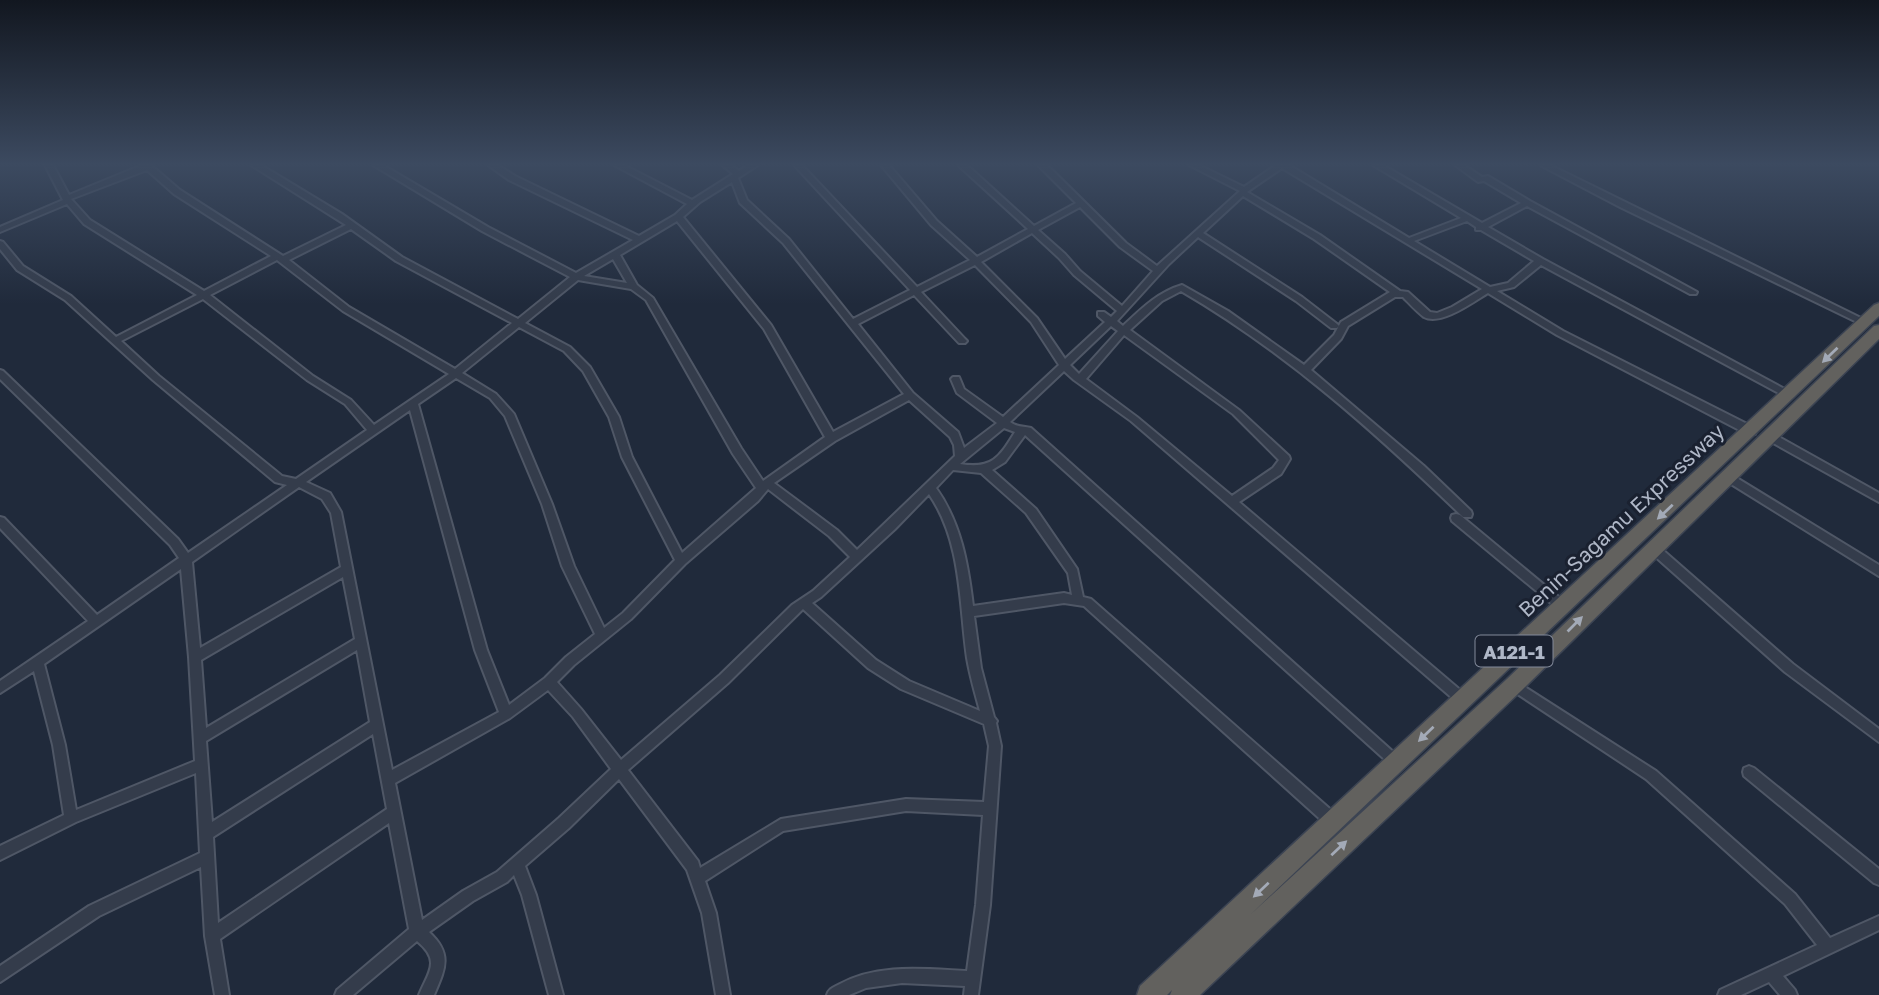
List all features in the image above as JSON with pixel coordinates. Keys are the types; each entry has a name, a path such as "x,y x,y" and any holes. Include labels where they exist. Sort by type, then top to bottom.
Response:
{"highway":[{"name":"Benin-Sagamu Expressway","path":"1149,995 1562,606 1761,433 1789,395 1874,320"},
{"name":"A121-1","path":"1182,995 1514,685 1727,476 1761,433 1874,320"}],"street":[{"path":"0,230 41,211"},
{"path":"77,211 87,222 205,296 310,378 348,402 373,431"},
{"path":"207,211 279,258 346,309 493,396 509,414 547,504 568,566 602,636"},
{"path":"330,211 399,259 567,349 587,369 614,417 627,457 681,561"},
{"path":"455,211 576,277 634,287"},
{"path":"581,211 638,239"},
{"path":"0,688 454,375 576,277 684,211"},
{"path":"754,211 786,241 854,322 910,395 954,435 960,457"},
{"path":"840,211 962,341"},
{"path":"924,211 1034,320 1064,365 1080,380 1133,419 1462,699"},
{"path":"1014,211 1077,273 1122,311"},
{"path":"854,322 976,261 1065,211"},
{"path":"1090,211 1161,280 1182,288 1225,313 1305,370 1420,469 1461,516 1562,606"},
{"path":"950,466 985,470 1001,463 1014,429 1064,365 1086,345 1106,318 1122,311 1161,280 1199,234 1223,211"},
{"path":"1274,211 1317,237 1398,293 1410,297 1424,312 1433,316 1455,309 1487,290 1511,285 1540,261"},
{"path":"1361,211 1560,333 1761,433 1879,498"},
{"path":"1453,211 1789,395"},
{"path":"1479,228 1511,211"},
{"path":"1543,211 1693,292"},
{"path":"1633,211 1874,320"},
{"path":"678,217 768,327 831,438"},
{"path":"1407,241 1465,219"},
{"path":"115,341 279,258 352,225"},
{"path":"1199,234 1299,299 1334,326"},
{"path":"1,246 20,268 68,298 279,479 299,483 326,496 336,512 417,932 436,947 439,960 426,995"},
{"path":"615,254 634,287 649,298 737,451 765,486 833,533 856,556"},
{"path":"1080,380 1156,299 1161,280"},
{"path":"1305,370 1338,338 1349,320 1360,311 1398,293"},
{"path":"1106,318 1125,331"},
{"path":"1106,318 1211,391"},
{"path":"1106,318 1236,412 1285,459 1277,471 1231,502"},
{"path":"1086,345 1100,357"},
{"path":"0,373 174,542 186,559 195,657 212,936 222,995"},
{"path":"956,379 960,391 1014,429 1396,762"},
{"path":"387,780 506,713 549,682 570,661 627,616 681,561 765,486 831,438 910,395"},
{"path":"413,403 481,650 506,713"},
{"path":"342,995 417,932 468,896 502,877 517,864 891,526 960,457 1014,429"},
{"path":"985,470 1044,523"},
{"path":"1727,476 1879,571"},
{"path":"929,486 944,510 951,528 973,659 991,721 995,746 971,995"},
{"path":"1029,509 1073,572 1078,599"},
{"path":"0,521 95,621"},
{"path":"1653,548 1789,668 1879,736"},
{"path":"195,657 347,569"},
{"path":"967,611 1078,599 1096,608 1334,822"},
{"path":"804,603 872,664 905,685 991,721"},
{"path":"200,738 361,641"},
{"path":"38,662 59,745 71,818"},
{"path":"549,682 577,713 671,834 698,877 709,913 723,995"},
{"path":"1514,685 1651,775 1790,899 1828,946"},
{"path":"206,833 376,725"},
{"path":"0,853 71,818 200,765"},
{"path":"1749,772 1879,878"},
{"path":"698,877 781,825 906,806 990,809"},
{"path":"212,936 392,813"},
{"path":"0,975 94,911 207,857"},
{"path":"517,864 529,895 556,995"},
{"path":"1724,995 1879,923"},
{"path":"1771,972 1790,995"},
{"path":"834,995 846,987 894,976 973,979"}]}
